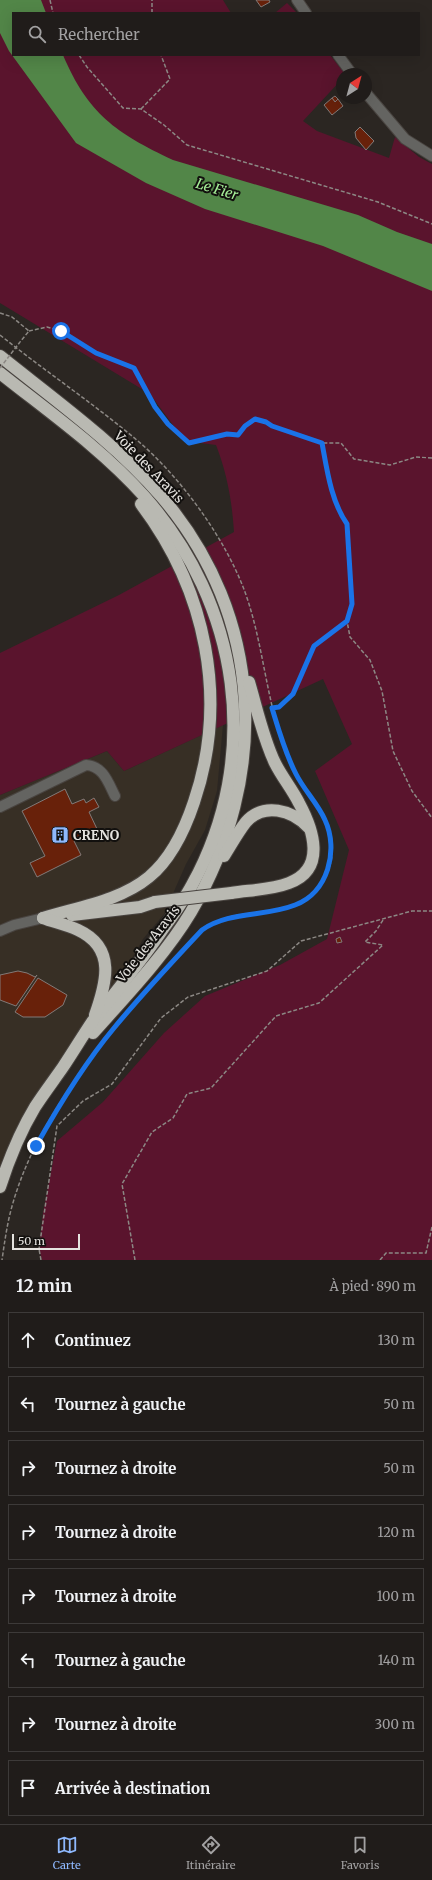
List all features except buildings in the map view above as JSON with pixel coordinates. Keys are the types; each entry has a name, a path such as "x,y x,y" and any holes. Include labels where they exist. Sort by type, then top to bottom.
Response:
{"highway":[{"name":"Voie des Aravis","path":"0,356 94,432 129,463 160,495 183,524 211,570 222,594 237,643 243,673 246,700 246,735 238,791 227,833 219,855 199,896 174,938 57,1075"},
{"name":"Voie des Aravis","path":"0,372 127,479 158,513 177,538 202,583 218,623 227,657 232,688 233,734 232,763 228,786 216,830 201,867 161,933 92,1023 36,1106 24,1129 0,1187"},
{"path":"42,918 108,899 128,891 143,882 157,870 175,845 187,820 205,764 210,722 210,689 203,632 185,579 160,531 112,465"},
{"path":"42,918 280,886 298,878 309,867 314,849 311,832 302,809 281,774 269,748 237,643"},
{"path":"199,896 239,832 254,815 267,810 284,811 300,819 311,832"},
{"path":"128,891 141,898 155,902"},
{"path":"42,918 83,933 93,941 102,954 106,969 106,979 92,1023"}],"street":[{"path":"297,0 305,12"},
{"path":"339,56 348,68"},
{"path":"372,100 405,139 432,156"},
{"path":"0,807 86,765 94,766 104,775 115,796"},
{"path":"0,931 14,925 42,918"}],"path":[{"path":"50,0 53,12"},
{"path":"152,0 152,12"},
{"path":"80,56 87,67 122,108 141,109 164,125 188,145 378,202 432,224"},
{"path":"141,109 170,79 161,56"},
{"path":"0,313 12,317 29,331"},
{"path":"0,368 29,331 47,328 61,331 96,353 134,368 155,407 168,424 189,443 227,434 238,435 245,426 255,419 322,443 341,443 354,459 390,465 416,457 432,458"},
{"path":"0,335 141,443 178,482 205,516 226,550 245,592 279,733 293,769 326,821 332,851 325,877 308,898 295,905 228,918 210,925 186,948 115,1027 79,1076 29,1159 17,1190 8,1220 2,1260"},
{"path":"322,443 334,498 340,514 347,524 352,604 347,621 350,637 370,660 382,691 393,751 412,792 432,818"},
{"path":"272,708 279,707 293,694 314,646 347,621"},
{"path":"41,1260 39,1249 56,1126 83,1101 112,1084 161,1018 188,997 267,971 301,941 412,911 432,911"},
{"path":"135,1260 122,1184 152,1132 173,1118 187,1094 211,1088 276,1016 319,1003 360,967 383,945 365,942 376,931 384,919"},
{"path":"380,1260 386,1253 426,1253 432,1227"}],"shaded area":[{"path":"0,0 223,0 230,12 12,12 12,56 331,56 340,68 336,68 336,85 303,121 317,131 389,158 395,137 419,157 432,164 432,1260 42,1260 39,1249 43,1213 57,1141 103,1102 164,1033 205,996 280,965 327,939 349,850 315,771 352,744 323,679 124,771 107,751 0,795 0,653 119,595 234,532 228,487 216,445 185,441 150,394 0,303"},
{"path":"287,3 296,12 276,12"},
{"path":"223,725 217,791 205,830 186,864 164,914 143,939 104,1007 49,1083 0,1191 0,795 107,751 124,771"}],"water":[{"path":"0,0 41,0 46,12 12,12 12,55 0,33"},
{"name":"Le Fier","path":"13,56 64,56 83,92 106,120 135,140 173,160 358,215 397,232 432,244 432,291 323,246 205,209 146,183 76,143"}],"place":[{"name":"CRENO","path":"60,835"}],"route":[{"path":"36,1146 79,1076 97,1050 115,1027 202,930 217,921 228,918 287,908 295,905 308,898 322,883 328,869 332,851 329,831 326,821 296,775 279,733 272,708 279,707 293,694 314,646 347,621 352,604 347,524 340,514 334,498 322,443 255,419 245,426 238,435 227,434 189,443 168,424 155,407 134,368 96,353 61,331"}]}
